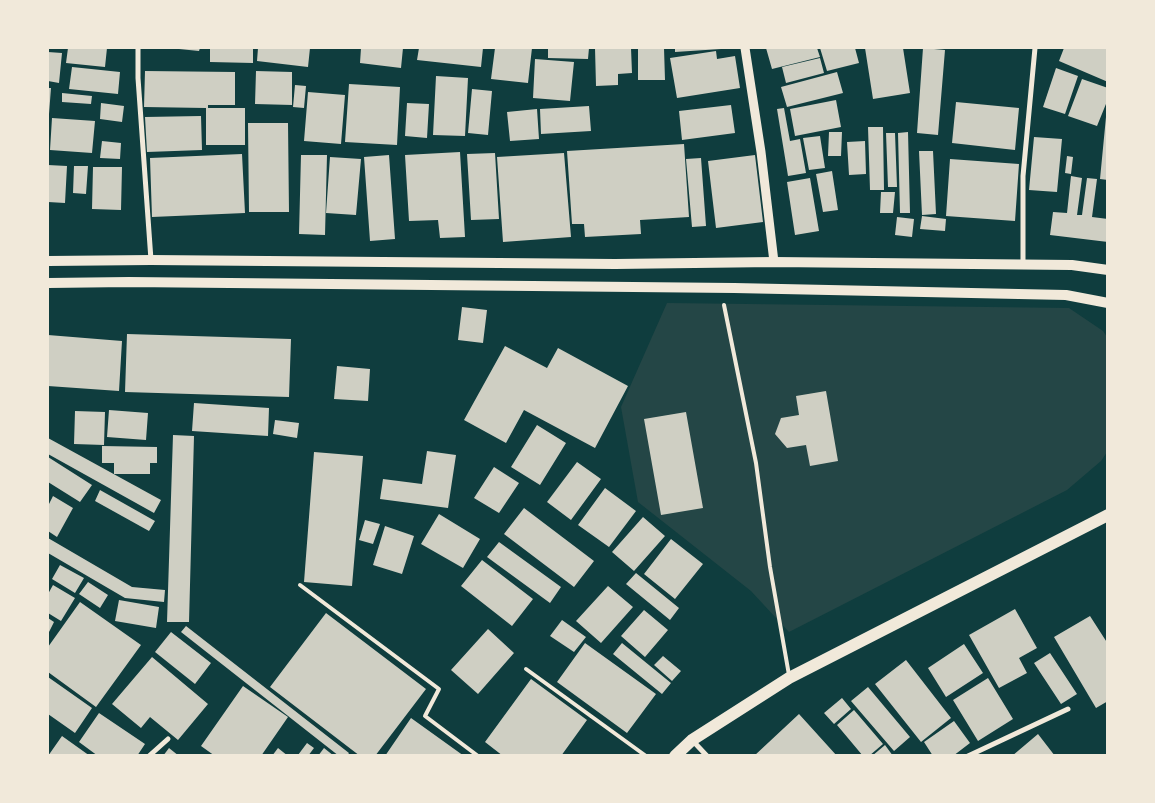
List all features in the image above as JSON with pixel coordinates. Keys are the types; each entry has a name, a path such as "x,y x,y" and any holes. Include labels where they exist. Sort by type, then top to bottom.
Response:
{"main road":[{"path":"48,261 151,260 605,264 774,262 1072,265 1108,270"},
{"path":"48,283 129,282 734,288 1066,295 1108,303"},
{"path":"675,756 692,740 789,678 1108,515"}],"street":[{"path":"138,48 138,78 151,260"},
{"path":"745,48 761,152 774,262"},
{"path":"1023,265 1023,176 1035,48"},
{"path":"968,756 1068,709"},
{"path":"149,756 168,739"},
{"path":"692,740 708,756"}],"lane":[{"path":"724,305 756,463 770,567 789,678"},
{"path":"300,585 439,689 425,716 478,756"},
{"path":"526,669 646,756"}],"shaded area":[{"path":"667,303 1069,308 1103,331 1107,337 1107,452 1101,461 1067,490 789,632 751,591 638,502 621,407"}],"building":[{"path":"68,48 107,48 105,67 66,63"},
{"path":"179,48 200,48 199,51"},
{"path":"210,48 253,48 253,63 210,62"},
{"path":"258,48 310,48 308,67 257,61"},
{"path":"361,48 403,48 401,68 360,63"},
{"path":"419,48 483,48 481,67 417,60"},
{"path":"495,48 532,48 528,83 491,79"},
{"path":"548,48 589,48 588,59 548,58"},
{"path":"595,48 631,48 632,73 618,74 618,85 596,86"},
{"path":"638,48 664,48 665,80 638,80"},
{"path":"675,48 721,48 721,49 675,52"},
{"path":"766,48 817,48 820,57 772,69"},
{"path":"820,48 855,48 859,63 827,71"},
{"path":"865,48 903,48 910,93 873,99"},
{"path":"923,48 945,50 938,135 917,133"},
{"path":"1064,48 1108,48 1108,82 1059,61"},
{"path":"716,51 717,59 735,56 740,88 677,98 670,58"},
{"path":"48,52 62,53 59,83 48,81"},
{"path":"820,58 824,73 786,83 782,67"},
{"path":"535,59 574,62 570,101 533,98"},
{"path":"72,67 120,72 118,94 69,89"},
{"path":"1056,68 1078,76 1065,114 1043,107"},
{"path":"145,71 235,72 235,105 208,105 208,108 245,108 245,145 206,145 206,108 144,107"},
{"path":"256,71 292,72 292,105 255,104"},
{"path":"837,72 843,93 787,107 781,87"},
{"path":"436,76 468,78 465,136 433,135"},
{"path":"1082,79 1108,88 1108,99 1097,126 1068,116"},
{"path":"349,84 400,87 397,145 345,142"},
{"path":"295,85 306,86 304,108 293,107"},
{"path":"48,88 51,88 49,114 48,114"},
{"path":"472,89 492,91 488,135 468,133"},
{"path":"308,92 345,95 341,144 304,141"},
{"path":"62,93 92,96 91,104 62,102"},
{"path":"836,100 841,127 795,136 790,109"},
{"path":"956,102 1019,108 1015,150 952,143"},
{"path":"101,103 124,106 122,122 100,119"},
{"path":"407,103 429,104 427,138 405,136"},
{"path":"731,105 735,133 682,140 679,111"},
{"path":"589,106 591,131 541,134 540,109"},
{"path":"784,108 790,141 800,139 806,173 788,176 777,109"},
{"path":"537,109 539,139 510,141 507,112"},
{"path":"201,116 202,150 147,152 145,117"},
{"path":"1106,117 1108,117 1108,180 1100,179"},
{"path":"52,118 95,121 92,153 50,150"},
{"path":"248,123 288,123 289,212 249,212"},
{"path":"868,127 883,127 884,190 870,190"},
{"path":"829,132 842,132 841,156 828,156"},
{"path":"908,132 910,213 900,213 898,133"},
{"path":"886,133 895,133 897,187 888,187"},
{"path":"820,136 825,168 809,170 803,138"},
{"path":"1034,137 1062,139 1057,192 1029,190"},
{"path":"102,141 121,143 120,159 100,158"},
{"path":"865,141 866,174 849,175 847,142"},
{"path":"684,144 689,217 640,220 641,234 585,237 584,224 572,224 567,151"},
{"path":"919,151 933,151 936,214 922,215"},
{"path":"460,152 465,237 440,238 438,220 409,221 405,155"},
{"path":"495,153 499,219 471,220 467,154"},
{"path":"564,153 571,237 503,242 497,157"},
{"path":"242,154 245,213 152,217 150,158"},
{"path":"301,155 327,155 325,235 299,234"},
{"path":"389,155 395,239 370,241 364,157"},
{"path":"755,155 763,222 716,228 708,161"},
{"path":"1067,156 1073,157 1071,174 1065,173"},
{"path":"330,157 361,159 356,215 326,213"},
{"path":"701,158 706,226 692,227 686,159"},
{"path":"950,159 1019,164 1015,221 946,216"},
{"path":"48,165 67,166 65,203 48,202"},
{"path":"74,166 88,166 86,194 73,193"},
{"path":"93,167 122,167 121,210 92,209"},
{"path":"832,171 838,210 823,212 816,174"},
{"path":"1071,176 1082,178 1077,215 1082,215 1087,178 1097,179 1092,217 1108,219 1108,242 1050,235 1053,212 1067,213"},
{"path":"810,178 819,231 795,235 787,182"},
{"path":"881,192 895,192 893,213 880,213"},
{"path":"922,216 946,219 945,231 920,229"},
{"path":"897,217 914,219 912,237 895,235"},
{"path":"462,307 487,310 483,343 458,340"},
{"path":"127,334 291,339 289,397 125,392"},
{"path":"48,335 122,341 119,391 48,386"},
{"path":"505,346 547,368 558,348 628,386 595,448 524,410 506,443 464,420"},
{"path":"337,366 370,369 368,401 334,399"},
{"path":"826,391 838,461 810,466 806,445 787,448 775,434 781,418 799,415 796,396"},
{"path":"194,403 269,408 268,436 192,431"},
{"path":"109,410 148,413 146,440 107,437"},
{"path":"75,411 105,412 104,445 74,444"},
{"path":"686,412 703,508 661,515 644,419"},
{"path":"275,420 299,423 297,438 273,434"},
{"path":"537,425 566,443 540,485 511,467"},
{"path":"173,435 194,436 189,622 167,622"},
{"path":"48,438 161,500 154,513 48,454"},
{"path":"102,446 157,447 157,463 150,463 150,474 114,474 114,463 102,463"},
{"path":"427,451 456,455 448,508 380,499 383,479 422,484"},
{"path":"314,452 363,456 352,586 304,582"},
{"path":"48,457 92,485 80,502 48,482"},
{"path":"577,462 601,479 571,520 547,502"},
{"path":"494,467 519,483 499,513 474,498"},
{"path":"605,488 636,511 609,547 578,525"},
{"path":"100,490 155,521 149,531 95,501"},
{"path":"53,496 73,508 57,537 48,531 48,506"},
{"path":"524,508 594,561 574,587 504,534"},
{"path":"439,514 480,539 463,568 421,544"},
{"path":"643,517 665,536 634,571 612,552"},
{"path":"365,520 380,524 373,544 359,540"},
{"path":"385,526 414,536 402,574 373,565"},
{"path":"48,538 132,587 165,590 164,602 125,598 48,553"},
{"path":"671,539 703,564 675,599 644,574"},
{"path":"499,542 561,587 550,603 487,557"},
{"path":"482,560 533,599 512,626 461,586"},
{"path":"60,565 84,578 75,593 52,579"},
{"path":"636,573 679,608 670,620 626,584"},
{"path":"88,582 108,595 100,608 79,594"},
{"path":"53,585 75,598 61,621 48,613 48,594"},
{"path":"608,586 633,607 601,643 576,621"},
{"path":"119,600 159,607 156,628 115,621"},
{"path":"80,602 141,645 96,707 48,672 48,647"},
{"path":"1015,609 1037,648 1019,658 1027,673 999,688 969,635"},
{"path":"644,610 668,630 645,657 621,636"},
{"path":"326,613 426,689 375,756 360,756 270,687"},
{"path":"1090,616 1108,644 1108,701 1096,708 1054,637"},
{"path":"48,618 54,622 48,634"},
{"path":"562,620 586,637 574,652 550,636"},
{"path":"186,626 349,753 347,756 339,756 181,632"},
{"path":"488,629 514,653 478,694 451,670"},
{"path":"171,632 211,663 195,684 155,652"},
{"path":"585,643 656,694 627,733 557,682"},
{"path":"622,643 671,683 662,694 613,654"},
{"path":"964,644 983,673 946,697 928,668"},
{"path":"1050,653 1077,694 1061,704 1034,663"},
{"path":"663,656 681,671 672,681 654,665"},
{"path":"152,657 208,704 178,740 150,717 141,728 112,704"},
{"path":"906,660 951,718 921,742 875,684"},
{"path":"48,677 92,708 75,733 48,714"},
{"path":"988,678 1013,719 978,741 953,700"},
{"path":"531,679 587,720 561,756 503,756 485,742"},
{"path":"243,686 288,717 261,756 215,756 201,746"},
{"path":"868,687 910,737 894,751 851,701"},
{"path":"842,698 851,709 834,724 824,713"},
{"path":"854,710 883,744 869,756 863,756 837,725"},
{"path":"99,713 145,744 137,756 98,756 79,742"},
{"path":"799,714 837,756 754,756"},
{"path":"411,718 464,756 385,756"},
{"path":"954,721 970,743 953,756 933,756 924,742"},
{"path":"1038,734 1055,756 1012,756"},
{"path":"62,736 90,756 48,756"},
{"path":"307,743 314,748 308,756 299,756 298,755"},
{"path":"885,745 893,756 872,756"},
{"path":"169,748 179,756 163,756"},
{"path":"278,748 288,756 272,756"},
{"path":"324,748 334,756 318,756"}]}
